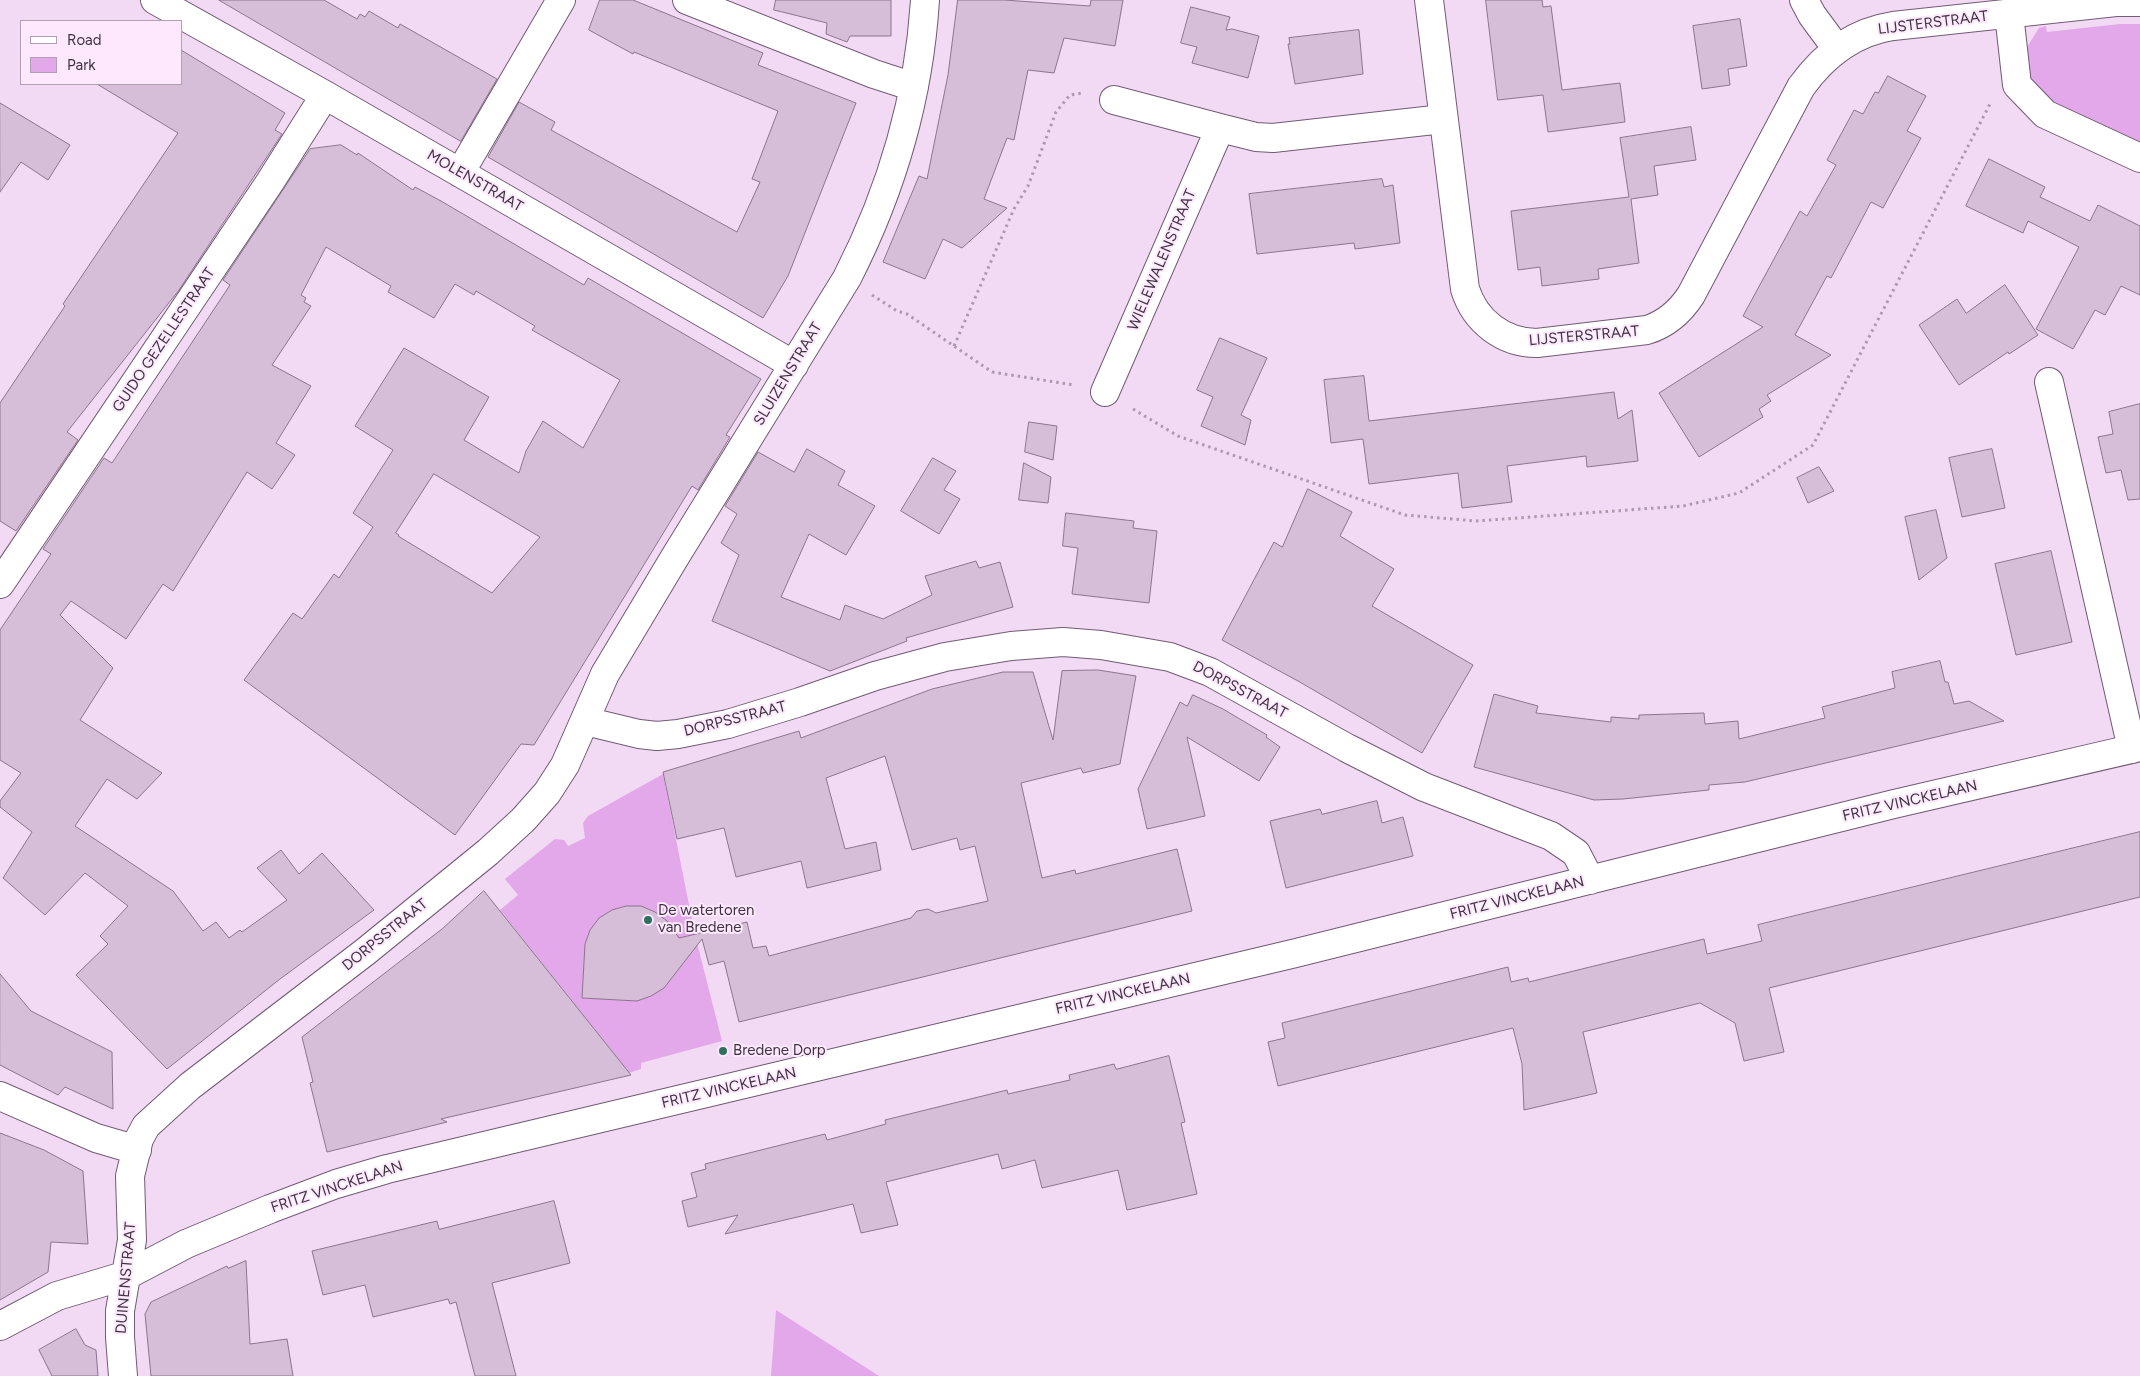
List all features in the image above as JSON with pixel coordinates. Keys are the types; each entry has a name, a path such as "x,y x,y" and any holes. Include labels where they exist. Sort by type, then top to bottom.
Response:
{"street":[{"name":"MOLENSTRAAT","path":"155,0 325,95 794,365"},
{"path":"460,173 562,0"},
{"path":"687,0 874,74 914,87"},
{"name":"SLUIZENSTRAAT","path":"585,721 610,666 847,278 858,256 891,174 906,125 924,24 925,0"},
{"name":"LIJSTERSTRAAT","path":"1429,0 1463,282 1470,301 1480,318 1501,334 1530,343 1635,333 1663,323 1676,314 1685,303 1801,88 1818,65 1837,49 1863,34 1886,27 2116,2 2140,2"},
{"path":"1804,0 1812,15 1837,49"},
{"name":"LIJSTERSTRAAT","path":"2009,14 2018,85"},
{"path":"2018,85 2045,114 2140,158"},
{"name":"GUIDO GEZELLESTRAAT","path":"0,584 270,182 325,95"},
{"path":"1114,100 1256,137 1273,138 1443,119"},
{"name":"WIELEWALENSTRAAT","path":"1105,392 1220,128"},
{"name":"FRITZ VINCKELAAN","path":"0,1326 57,1296 127,1274 186,1244 270,1209 336,1184 387,1169 1296,953 1894,804 2136,748 2049,382"},
{"name":"DORPSSTRAAT","path":"137,1150 139,1139 146,1126 190,1086 365,952 488,852 523,820 547,793 565,765 585,721 639,734 657,736 678,734 728,724 875,676 945,657 1011,646 1062,642 1101,645 1170,657 1210,672 1347,748 1424,787 1557,840 1576,853 1590,880"},
{"path":"0,1096 79,1131 137,1150"},
{"name":"DUINENSTRAAT","path":"123,1376 120,1312 132,1240 130,1176 137,1150"}],"path":[{"path":"847,278 897,311 908,314 992,372 1062,382 1105,392 1178,436 1405,515 1476,520 1683,506 1740,493 1813,445 1997,91 2018,85"},
{"path":"954,346 1014,209 1028,186 1056,112 1070,95 1082,92 1114,100"}],"green space":[{"path":"2120,24 2140,24 2140,145 2059,110 2031,83 2026,65 2027,47 2039,28 2046,26 2047,32"},
{"path":"663,774 695,935 722,1041 641,1063 641,1069 629,1073 500,910 518,895 505,879 555,839 564,840 568,846 585,838 583,823 588,816"},
{"path":"776,1310 879,1376 771,1376"}],"building":[{"path":"219,0 324,0 357,19 360,14 365,17 369,11 398,28 400,24 497,79 461,141"},
{"path":"600,0 633,0 763,53 758,65 856,103 788,276 763,318 488,157 519,102 555,122 551,130 737,232 760,182 752,179 778,111 634,52 633,54 589,30"},
{"path":"776,0 891,0 891,36 850,36 847,42 826,34 827,23 774,10"},
{"path":"958,0 1004,0 1090,6 1091,0 1123,0 1115,46 1064,38 1054,73 1028,70 1014,140 1007,138 984,199 1007,208 962,248 943,239 925,279 883,262 919,176 927,179 948,75"},
{"path":"1486,0 1542,0 1543,7 1551,6 1562,90 1620,83 1625,122 1548,132 1543,95 1498,100"},
{"path":"1191,7 1230,17 1226,30 1232,29 1259,36 1248,78 1192,63 1197,47 1181,43"},
{"path":"1740,19 1747,66 1728,69 1730,85 1702,89 1693,26"},
{"path":"1359,30 1363,74 1295,84 1288,44 1290,44 1289,38"},
{"path":"182,51 285,113 275,130 282,134 179,290 67,432 78,440 16,531 0,521 0,403 65,306 63,304 178,133 99,85 182,85"},
{"path":"1888,76 1926,96 1907,131 1921,138 1883,208 1871,202 1831,278 1827,276 1795,335 1831,355 1767,395 1771,401 1759,409 1763,417 1699,457 1659,393 1763,327 1743,316 1800,211 1807,216 1836,165 1827,160 1854,110 1863,114 1875,92 1878,93"},
{"path":"0,103 70,145 48,180 21,162 0,192"},
{"path":"1691,127 1696,160 1654,166 1658,195 1631,199 1639,263 1598,269 1599,279 1542,286 1540,267 1518,270 1511,211 1629,197 1620,138"},
{"path":"341,145 357,155 358,153 413,190 415,187 441,201 584,285 588,278 761,379 726,435 730,437 698,490 692,486 534,745 521,744 455,835 244,680 293,613 302,619 334,574 339,578 373,527 353,513 393,450 355,426 404,348 489,397 464,440 519,473 526,451 543,421 583,448 620,380 532,330 535,326 476,291 474,295 455,284 434,318 388,292 391,286 326,247 301,295 306,298 304,302 311,306 272,365 311,386 276,443 295,455 272,489 247,472 173,591 163,584 126,639 71,601 60,615 113,668 80,720 162,773 137,799 107,779 75,826 173,891 203,931 216,922 229,938 240,930 242,932 287,900 257,868 281,850 299,874 322,853 374,910 280,979 167,1069 76,975 108,944 100,936 128,906 85,873 45,915 3,878 32,832 0,807 0,801 21,773 0,760 0,630 51,554 43,549 104,458 112,463 230,285 223,280 310,149","holes":["434,474 540,537 492,593 396,533"]},
{"path":"1989,159 2045,187 2040,197 2090,221 2098,205 2140,226 2140,295 2121,286 2105,315 2095,310 2073,349 2036,329 2079,247 2028,221 2023,233 1966,206"},
{"path":"1382,179 1384,187 1393,185 1400,243 1355,249 1354,243 1257,254 1249,194"},
{"path":"2005,285 2038,335 2009,354 2008,352 1959,385 1919,325 1957,299 1966,313"},
{"path":"1220,338 1267,358 1241,415 1251,420 1245,445 1201,426 1213,397 1197,390"},
{"path":"1364,376 1369,421 1614,392 1618,419 1632,410 1638,461 1587,467 1586,456 1507,466 1512,502 1462,508 1458,473 1369,484 1363,439 1331,443 1324,380"},
{"path":"2140,404 2140,499 2128,500 2121,470 2106,473 2098,437 2113,434 2109,412"},
{"path":"1029,422 1057,426 1053,460 1025,452"},
{"path":"807,449 845,471 838,485 875,506 846,555 809,534 781,597 840,620 845,605 883,619 932,595 925,576 976,561 979,568 1000,562 1013,607 906,638 907,641 830,671 712,621 739,555 721,543 737,514 725,506 758,452 794,472"},
{"path":"1992,449 2005,508 1962,517 1949,458"},
{"path":"933,458 956,471 944,490 960,499 939,534 901,511"},
{"path":"1024,463 1051,477 1048,503 1019,500"},
{"path":"1819,467 1834,491 1808,503 1797,478"},
{"path":"1308,489 1352,512 1340,536 1394,569 1372,606 1473,665 1422,753 1298,681 1222,640 1274,542 1282,547"},
{"path":"1936,510 1947,558 1919,580 1905,517"},
{"path":"1066,513 1134,521 1133,528 1157,531 1149,603 1072,594 1078,548 1063,546"},
{"path":"2051,551 2072,642 2016,655 1995,564"},
{"path":"1940,661 1945,682 1948,682 1954,704 1969,701 2004,721 1745,782 1709,785 1709,790 1623,799 1594,800 1474,767 1494,694 1538,706 1536,713 1611,722 1611,717 1639,719 1639,715 1704,713 1705,724 1738,721 1739,739 1825,718 1822,707 1895,688 1892,672"},
{"path":"1098,670 1136,676 1120,764 1083,773 1081,768 1021,783 1042,878 1075,870 1076,874 1177,849 1192,911 739,1022 724,961 709,965 702,939 664,988 651,996 637,1001 582,998 585,944 590,930 599,918 612,910 626,906 641,906 655,912 667,921 679,938 747,922 753,948 766,946 769,956 911,918 917,911 928,909 936,913 988,901 975,846 960,850 957,838 912,850 885,756 826,778 845,849 876,842 881,870 807,888 801,861 736,877 724,828 677,839 663,772 799,731 801,738 932,689 1003,672 1033,672 1053,740 1062,671"},
{"path":"1193,695 1223,709 1267,735 1266,737 1280,747 1259,781 1187,737 1205,816 1147,829 1138,789 1180,702 1187,706"},
{"path":"1377,801 1382,823 1403,817 1413,856 1286,888 1270,821 1320,809 1322,814"},
{"path":"2140,832 2140,897 1769,988 1784,1052 1744,1061 1735,1023 1700,1003 1583,1032 1597,1093 1524,1110 1522,1064 1513,1028 1278,1086 1268,1042 1285,1038 1282,1023 1508,967 1511,982 1528,978 1529,982 1704,939 1707,954 1762,941 1758,925"},
{"path":"484,891 631,1075 441,1119 447,1122 327,1152 310,1083 313,1082 302,1037 442,929"},
{"path":"0,974 31,1011 112,1052 113,1109 65,1087 58,1095 0,1065"},
{"path":"1169,1056 1185,1122 1181,1123 1197,1194 1127,1210 1118,1170 1042,1188 1035,1160 1002,1169 998,1154 886,1182 898,1225 861,1233 853,1204 725,1234 738,1215 688,1227 682,1201 697,1197 691,1173 706,1169 705,1164 825,1134 827,1140 886,1124 885,1120 1007,1090 1008,1094 1070,1080 1069,1075 1114,1064 1116,1069"},
{"path":"0,1133 44,1150 83,1171 88,1244 51,1242 48,1272 0,1300"},
{"path":"554,1201 570,1263 492,1283 516,1376 475,1376 456,1302 450,1304 448,1299 373,1317 365,1285 323,1295 312,1251 437,1221 439,1229"},
{"path":"246,1261 250,1344 287,1339 293,1376 151,1376 145,1314 151,1302 227,1266 228,1268"},
{"path":"76,1329 85,1345 96,1350 98,1376 52,1376 39,1350"}],"place":[{"name":"De watertoren van Bredene","path":"648,920"},
{"name":"Bredene Dorp","path":"723,1051"}]}
